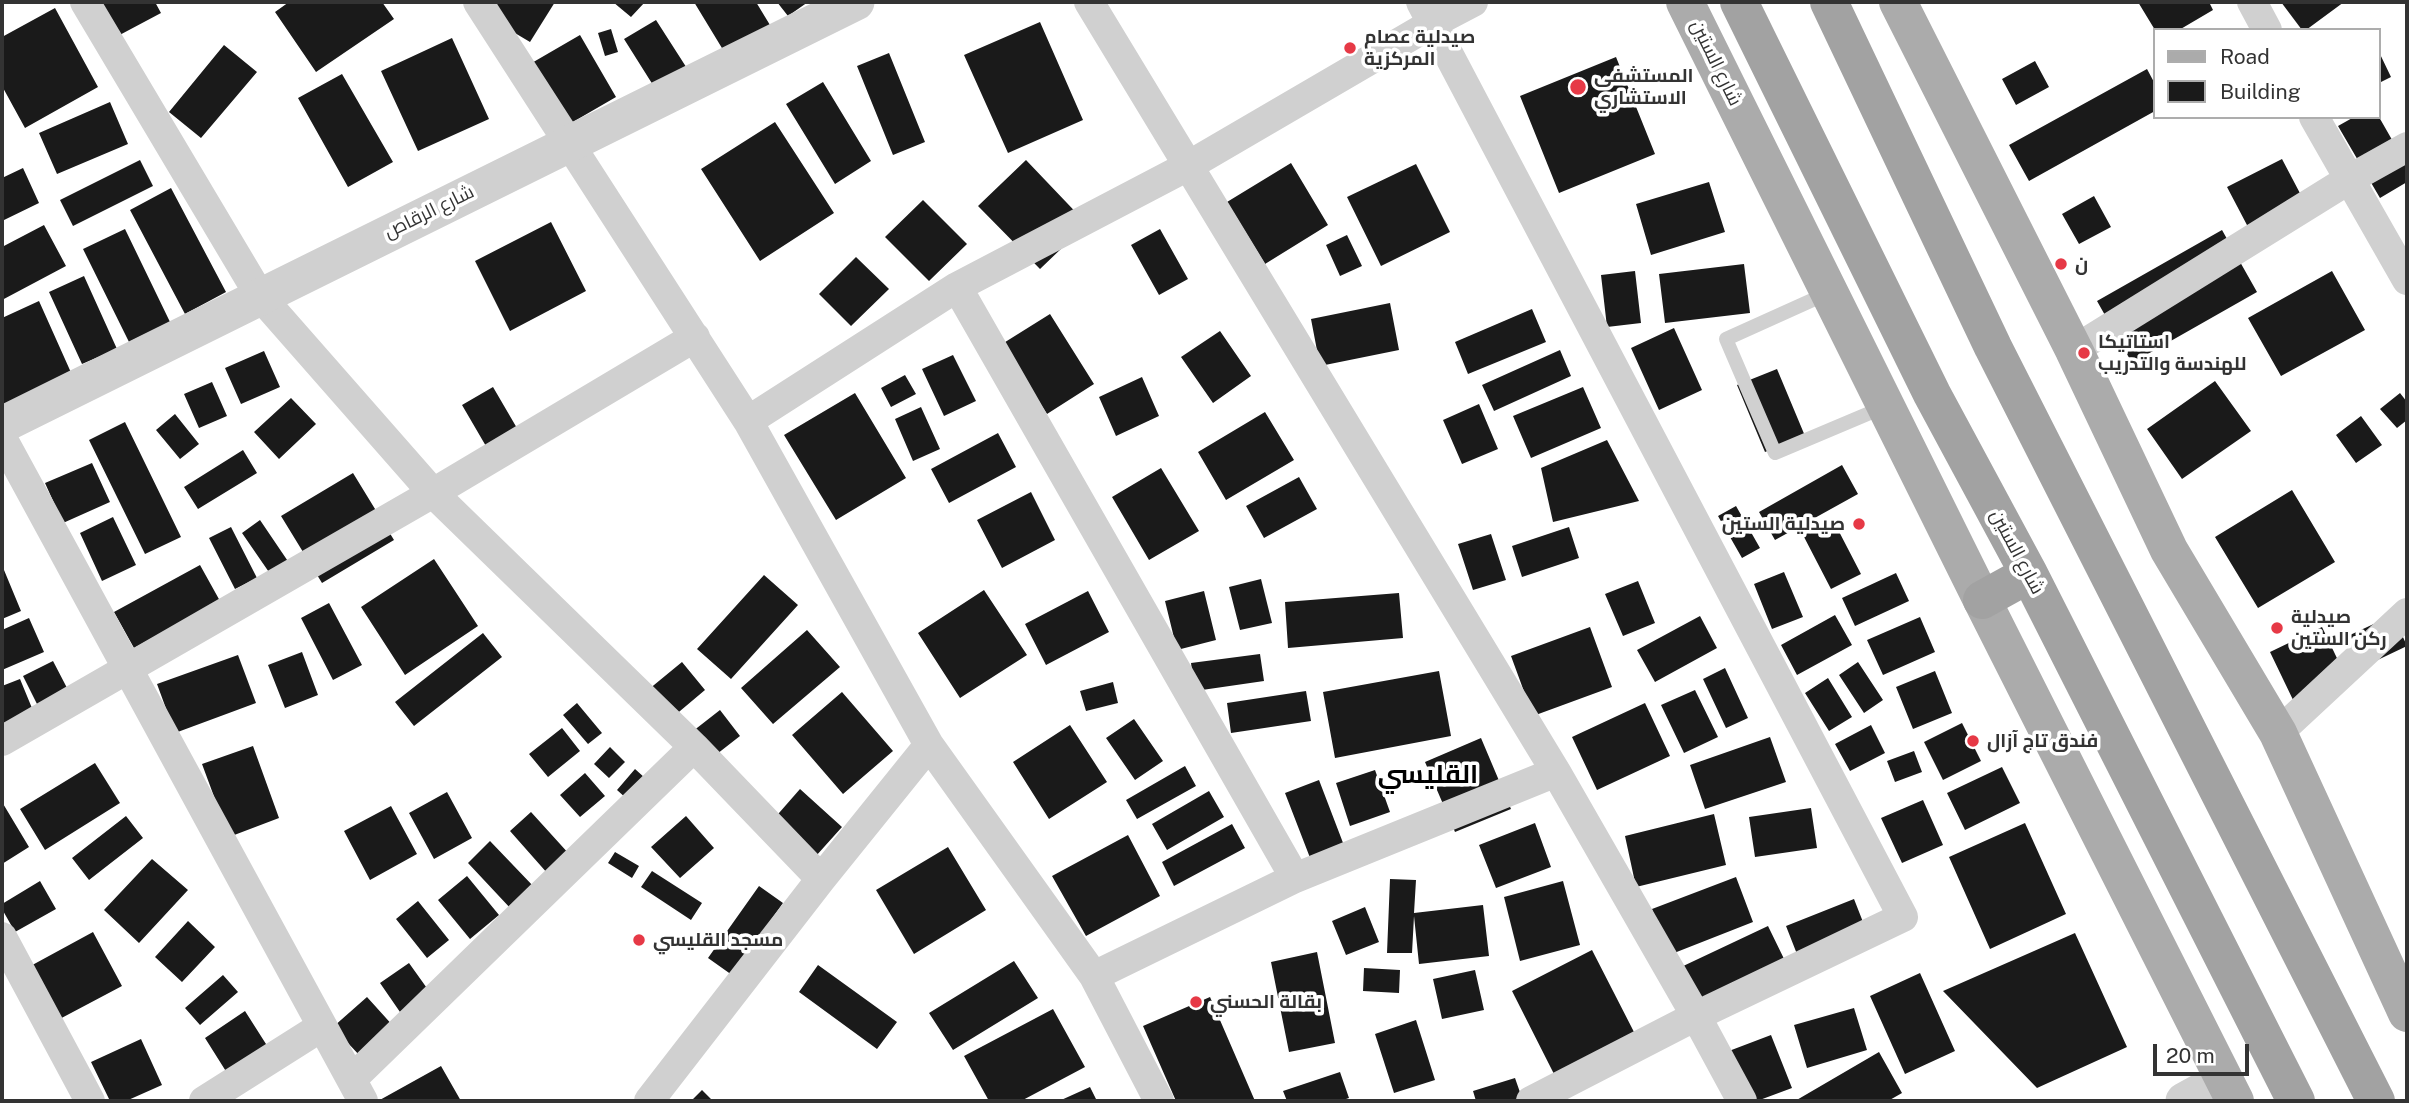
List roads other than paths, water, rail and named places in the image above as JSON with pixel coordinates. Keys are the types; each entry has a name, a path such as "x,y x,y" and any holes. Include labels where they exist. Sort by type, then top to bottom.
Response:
{"highway":[{"name":"شارع الستين","path":"1740,2 1932,394 2029,574 2296,1101"},
{"path":"1829,2 1993,347 2376,1101"},
{"path":"1982,600 2029,574"}],"main road":[{"name":"شارع الستين","path":"1685,2 1982,600 2230,1090"},
{"path":"1898,2 2074,351 2169,550 2278,733 2404,1001"}],"street":[{"path":"85,2 260,296 433,493 694,747 821,878"},
{"path":"478,2 748,421 929,745 1094,976 1158,1101"},
{"name":"شارع الرقاص","path":"2,425 856,2"},
{"path":"1089,2 1556,772 1742,1101"},
{"path":"748,421 957,287 1188,166 1427,12 1473,2"},
{"path":"2252,2 2266,28"},
{"path":"1427,12 1903,917 1696,1016 1531,1101"},
{"path":"2315,119 2407,281"},
{"path":"2074,351 2348,180 2407,147"},
{"path":"957,287 1296,878"},
{"path":"2,741 433,493 695,337"},
{"path":"2,438 357,1090 694,747"},
{"path":"2278,733 2407,612"},
{"path":"649,1101 821,878 929,745"},
{"path":"1094,976 1296,878 1556,772"},
{"path":"2,937 90,1101"},
{"path":"204,1101 321,1027"},
{"path":"2184,1101 2230,1090"}],"lane":[{"path":"1830,293 1726,339 1775,453 1886,406"}],"place":[{"name":"صيدلية عصام المركزية","path":"1350,48"},
{"name":"المستشفى الاستشاري","path":"1578,87"},
{"name":"ن","path":"2061,264"},
{"name":"استاتيكا للهندسة والتدريب","path":"2084,353"},
{"name":"صيدلية الستين","path":"1859,524"},
{"name":"صيدلية ركن الستين","path":"2277,628"},
{"name":"فندق تاج آزال","path":"1973,741"},
{"name":"مسجد القليسي","path":"639,940"},
{"name":"بقالة الحسني","path":"1196,1002"}],"district":[{"name":"القليسي","path":"1428,775"}]}
